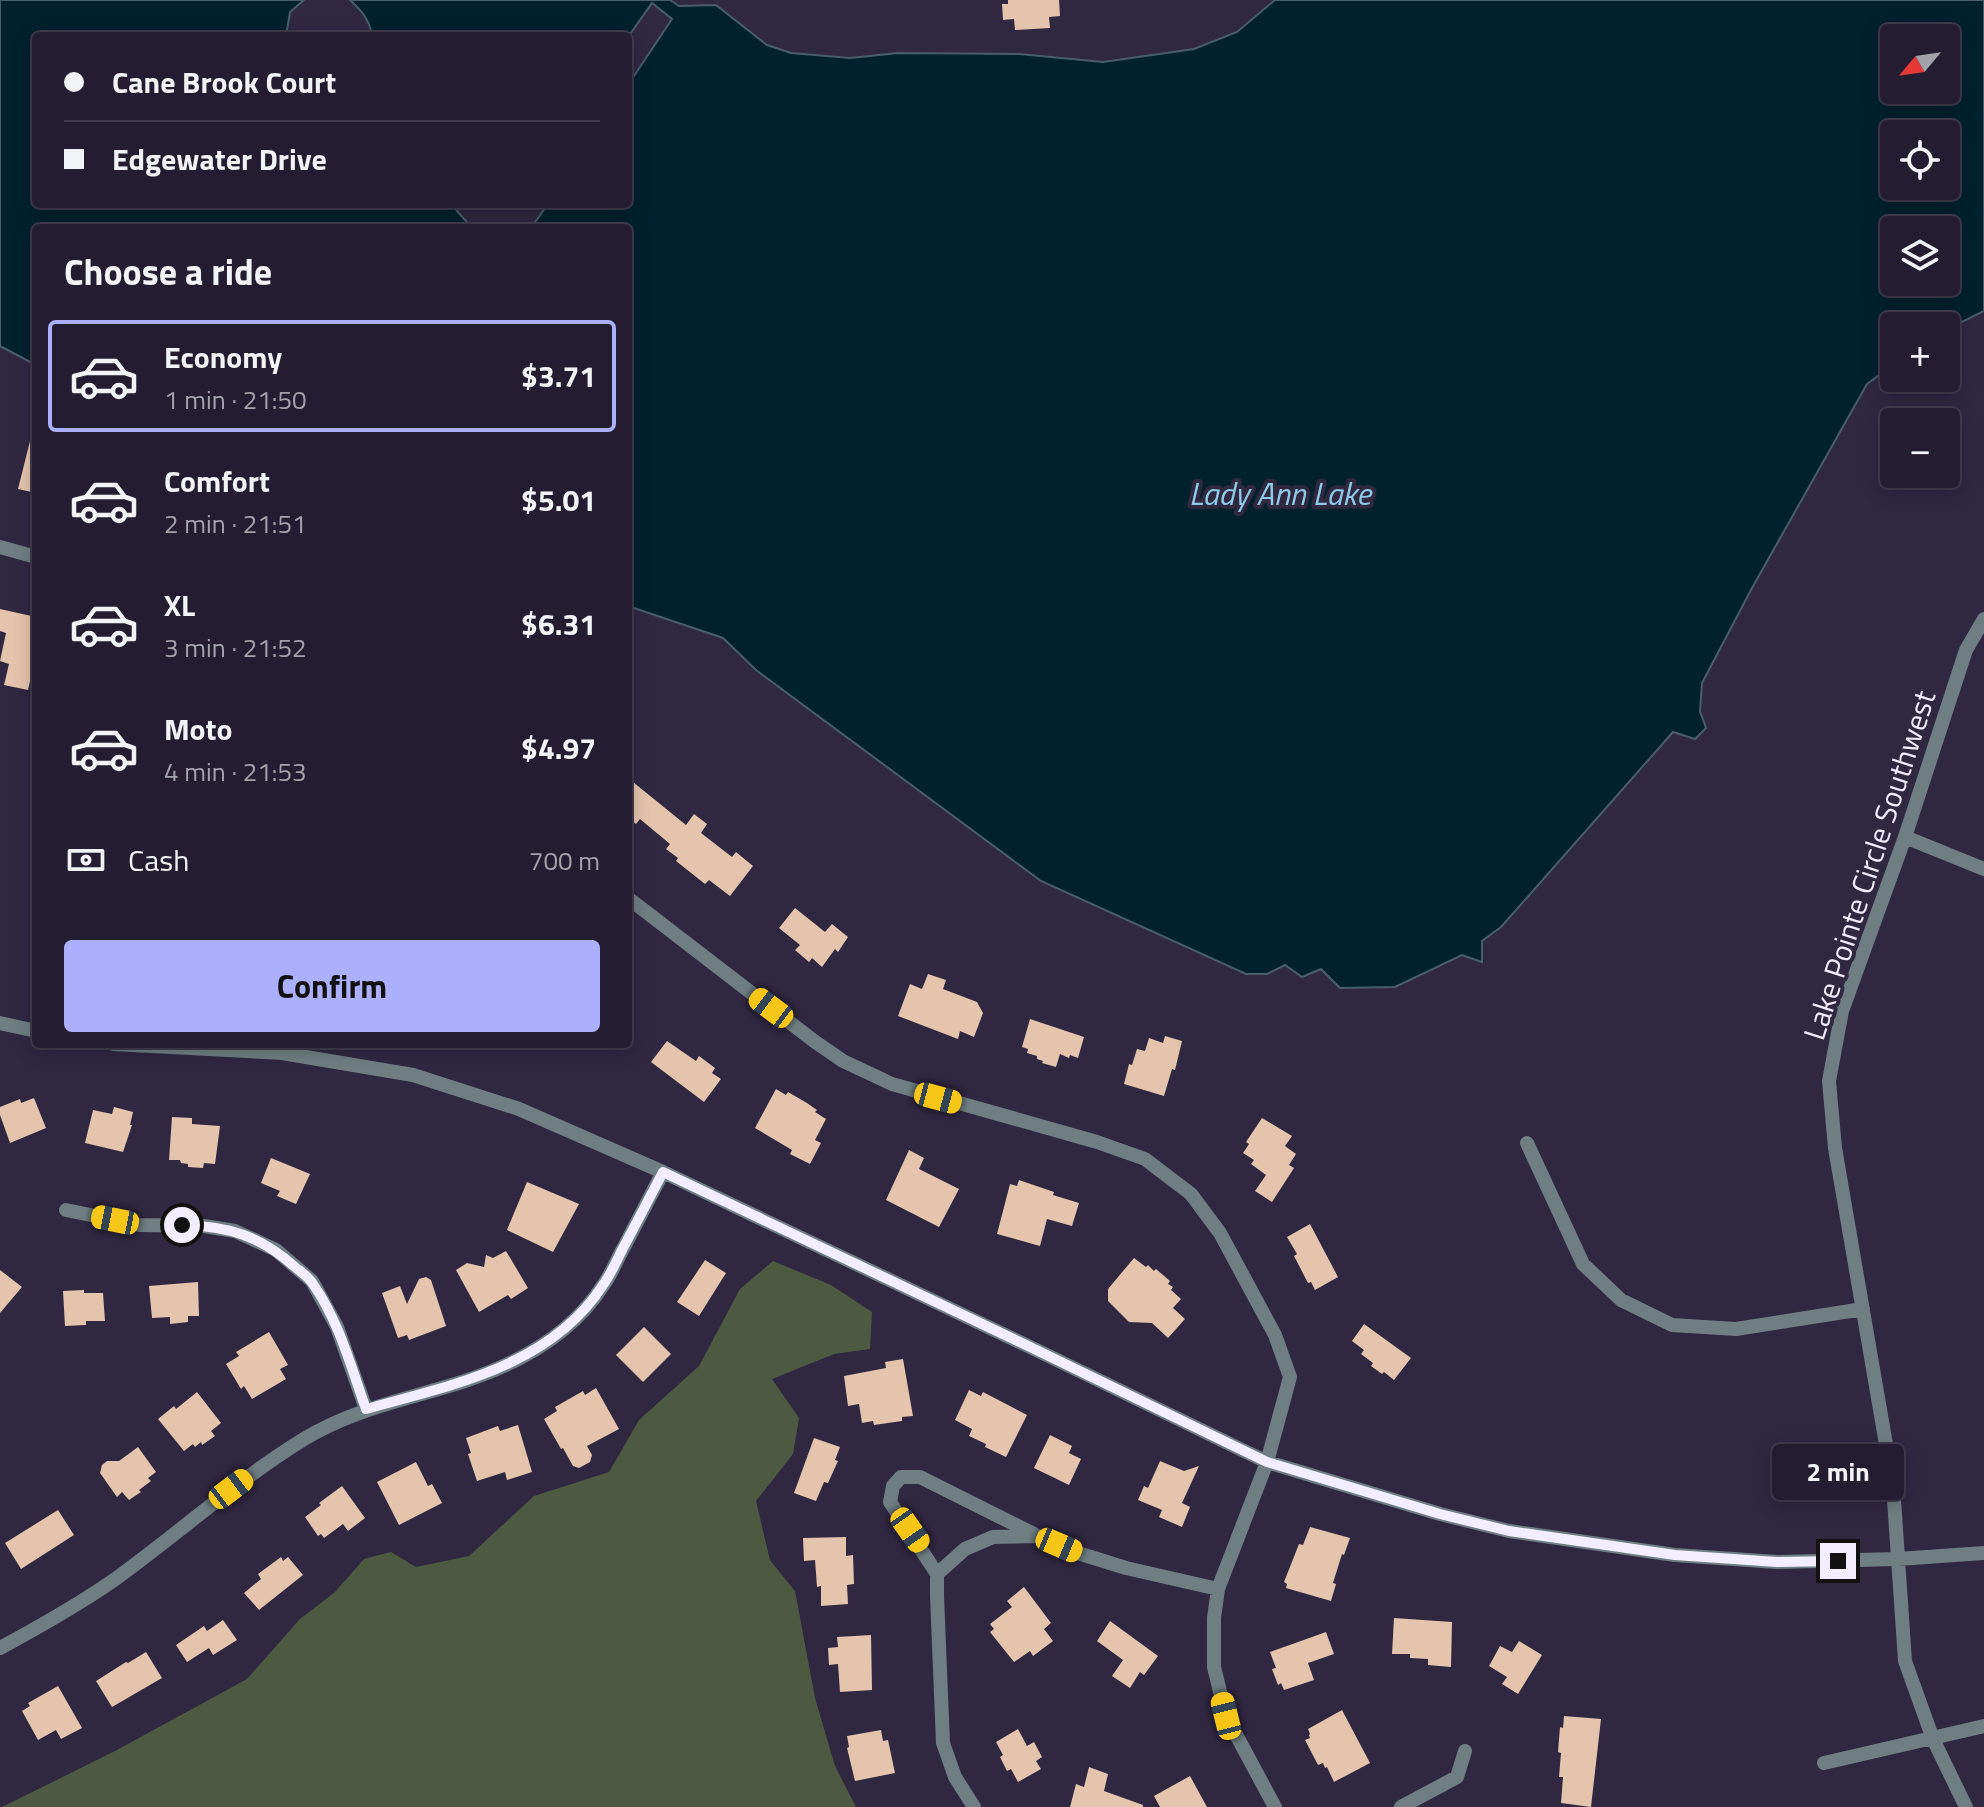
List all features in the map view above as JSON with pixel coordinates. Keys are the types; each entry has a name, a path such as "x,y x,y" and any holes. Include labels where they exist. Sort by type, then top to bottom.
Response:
{"street":[{"path":"0,547 32,556"},
{"name":"Lake Pointe Circle Southwest","path":"1966,1807 1933,1739 1905,1661 1893,1485 1835,1148 1829,1081 1842,1011 1905,837 1966,650 1984,619"},
{"path":"1905,837 1984,869"},
{"path":"632,901 843,1061 892,1084 1097,1142 1145,1159 1191,1194 1220,1233 1275,1335 1290,1377 1267,1462 1218,1589 1214,1618 1214,1667 1226,1716 1275,1807"},
{"path":"0,1023 32,1030"},
{"path":"189,1048 282,1053 413,1075 519,1109 663,1172 1267,1462 1440,1514 1509,1531 1675,1555 1777,1562 1984,1553"},
{"path":"1527,1143 1583,1264 1621,1300 1672,1325 1736,1329 1863,1309"},
{"path":"1,1647 114,1579 255,1471 336,1421 496,1369 531,1353 560,1333 585,1310 604,1285 663,1172"},
{"path":"66,1210 139,1225 204,1226 235,1231 276,1250 312,1281 337,1327 366,1409"},
{"path":"974,1807 955,1777 943,1743 937,1574 890,1502 893,1486 901,1477 920,1477 1081,1554 1126,1568 1218,1589"},
{"path":"937,1574 965,1549 993,1537 1038,1536"},
{"path":"1824,1763 1984,1726"},
{"path":"1401,1807 1457,1777 1465,1751"}],"green space":[{"path":"773,1261 831,1285 872,1312 870,1349 834,1354 772,1379 799,1418 793,1454 756,1501 770,1560 795,1591 815,1698 835,1766 856,1807 2,1807 115,1751 247,1679 300,1619 335,1592 364,1559 391,1552 416,1567 469,1556 534,1496 609,1472 639,1420 699,1366 740,1289"}],"water":[{"path":"0,0 304,0 290,12 287,32 32,32 32,208 454,208 468,224 32,224 32,363 0,346"},
{"name":"Lady Ann Lake","path":"350,0 670,0 679,6 716,5 767,45 791,53 850,58 898,53 1019,54 1103,62 1194,49 1237,32 1275,0 1984,0 1984,311 1960,323 1960,312 1880,312 1880,374 1867,384 1702,683 1700,711 1706,728 1695,739 1673,732 1501,927 1482,941 1482,962 1462,955 1395,987 1340,988 1321,969 1302,977 1285,965 1267,974 1246,974 1041,881 756,670 723,638 632,607 632,224 534,224 545,208 632,208 632,79 672,19 652,3 632,32 371,32 367,20"}],"building":[{"path":"1008,0 1059,0 1060,16 1049,17 1050,28 1015,30 1014,19 1003,20 1002,4 1008,4"},
{"path":"31,437 32,437 32,492 18,489"},
{"path":"0,609 32,616 32,672 28,690 4,685 9,664 0,661 6,633 0,631"},
{"path":"632,781 686,825 694,814 707,824 701,833 732,857 736,852 753,866 730,896 709,880 705,884 676,861 678,858 666,849 670,844 640,819 636,824 632,820"},
{"path":"795,908 825,932 832,924 848,937 822,967 812,958 809,962 795,950 800,945 779,928"},
{"path":"928,974 946,980 943,989 977,1002 983,1013 974,1037 960,1031 958,1039 898,1016 910,984 922,989"},
{"path":"1030,1019 1084,1037 1078,1058 1060,1054 1056,1067 1042,1063 1037,1056 1027,1053 1028,1049 1022,1047"},
{"path":"1165,1036 1182,1041 1164,1096 1124,1084 1137,1049 1145,1051 1149,1038 1163,1043"},
{"path":"667,1041 696,1061 699,1056 715,1068 712,1073 721,1079 704,1102 651,1062"},
{"path":"776,1089 807,1103 826,1119 815,1140 821,1143 810,1164 790,1154 792,1150 755,1128"},
{"path":"34,1098 46,1128 10,1143 0,1107 20,1099 21,1103"},
{"path":"114,1107 133,1112 123,1152 85,1143 93,1110 112,1114"},
{"path":"172,1117 192,1118 192,1124 220,1126 215,1164 204,1163 203,1168 188,1167 180,1160 169,1160"},
{"path":"1262,1118 1292,1136 1285,1146 1296,1154 1289,1165 1294,1168 1272,1202 1255,1191 1266,1175 1251,1164 1254,1160 1243,1153 1249,1144 1246,1142"},
{"path":"909,1150 924,1158 919,1169 959,1189 939,1227 886,1200"},
{"path":"271,1158 310,1174 296,1204 277,1196 280,1191 261,1183"},
{"path":"1019,1180 1079,1203 1072,1226 1047,1219 1040,1246 997,1234 1010,1184 1017,1186"},
{"path":"527,1182 579,1204 553,1252 507,1230"},
{"path":"1310,1224 1338,1277 1315,1290 1311,1282 1308,1283 1287,1237"},
{"path":"506,1251 528,1288 511,1299 508,1295 479,1312 456,1270 467,1263 484,1267 486,1255 493,1258"},
{"path":"1134,1258 1154,1271 1156,1269 1170,1281 1171,1290 1181,1299 1173,1308 1185,1319 1168,1338 1152,1323 1129,1322 1108,1301 1108,1289"},
{"path":"705,1260 726,1273 699,1316 677,1302"},
{"path":"0,1270 22,1287 0,1313"},
{"path":"426,1277 431,1280 446,1326 409,1340 407,1335 398,1338 382,1293 400,1286 407,1304 419,1279"},
{"path":"198,1282 199,1316 188,1316 188,1322 170,1324 170,1317 152,1318 149,1286"},
{"path":"84,1290 84,1293 103,1293 105,1321 65,1326 63,1291"},
{"path":"1364,1324 1411,1358 1394,1380 1371,1366 1373,1363 1361,1354 1364,1350 1352,1341"},
{"path":"644,1327 671,1354 643,1382 616,1355"},
{"path":"269,1332 288,1365 280,1369 286,1379 252,1399 244,1386 241,1389 226,1364 239,1356 236,1352"},
{"path":"903,1359 913,1416 874,1425 873,1421 862,1423 859,1404 848,1406 844,1376 886,1368 885,1362"},
{"path":"596,1388 619,1429 587,1446 592,1455 590,1462 579,1468 573,1466 544,1419 557,1411 555,1407 583,1391 585,1395"},
{"path":"969,1390 981,1396 983,1392 1027,1415 1006,1457 969,1436 972,1429 955,1420"},
{"path":"197,1392 221,1423 211,1431 215,1436 202,1445 201,1442 195,1447 193,1444 184,1451 158,1419"},
{"path":"518,1425 532,1472 507,1480 505,1472 477,1481 466,1438 498,1426 500,1431"},
{"path":"1050,1435 1072,1446 1069,1453 1081,1459 1069,1485 1034,1468"},
{"path":"814,1438 840,1447 835,1460 838,1461 816,1501 794,1493"},
{"path":"138,1447 156,1472 148,1478 151,1481 139,1490 141,1492 129,1500 122,1492 117,1497 100,1473 102,1465 107,1461 119,1461"},
{"path":"1160,1461 1184,1471 1199,1466 1182,1503 1190,1507 1182,1527 1159,1517 1162,1510 1138,1500 1144,1486 1148,1488"},
{"path":"416,1462 428,1486 432,1484 442,1503 399,1525 377,1482"},
{"path":"342,1486 365,1518 348,1531 343,1524 324,1538 321,1534 318,1536 305,1517"},
{"path":"58,1510 74,1535 21,1569 5,1543"},
{"path":"1310,1527 1350,1538 1333,1583 1336,1584 1331,1601 1286,1588 1284,1582 1299,1544 1303,1545"},
{"path":"846,1537 846,1556 853,1555 854,1584 847,1585 848,1604 821,1606 821,1586 817,1587 815,1560 804,1561 803,1538"},
{"path":"281,1557 283,1561 288,1557 303,1575 259,1610 244,1593 261,1579 258,1574"},
{"path":"1024,1587 1051,1623 1044,1629 1053,1641 1033,1656 1030,1651 1014,1662 990,1632 994,1629 990,1624 1012,1607 1007,1601"},
{"path":"1394,1618 1452,1622 1451,1667 1428,1665 1428,1659 1410,1658 1410,1654 1392,1654"},
{"path":"223,1620 237,1640 213,1655 209,1648 187,1662 176,1645 204,1626 207,1631"},
{"path":"1110,1621 1158,1656 1144,1675 1140,1672 1130,1688 1112,1676 1123,1660 1097,1641"},
{"path":"1326,1632 1334,1654 1308,1663 1314,1680 1284,1690 1281,1683 1278,1685 1272,1669 1276,1668 1270,1652"},
{"path":"871,1635 872,1690 840,1692 838,1664 829,1665 828,1648 838,1647 837,1637"},
{"path":"1519,1641 1542,1655 1518,1694 1502,1684 1507,1677 1489,1666 1500,1646 1512,1652"},
{"path":"146,1652 162,1678 112,1707 96,1681"},
{"path":"58,1686 82,1728 61,1739 56,1730 38,1740 22,1711 30,1706 28,1703"},
{"path":"1342,1710 1370,1763 1334,1782 1327,1767 1323,1763 1318,1765 1305,1740 1310,1738 1308,1729"},
{"path":"1564,1716 1601,1719 1591,1807 1561,1803 1563,1777 1559,1777 1561,1753 1558,1752"},
{"path":"1018,1729 1027,1746 1034,1742 1042,1757 1036,1761 1041,1769 1018,1782 1011,1769 1007,1771 996,1742"},
{"path":"881,1730 883,1741 888,1740 895,1773 855,1781 847,1736"},
{"path":"1089,1767 1108,1774 1104,1791 1143,1807 1070,1807 1076,1784 1084,1787"},
{"path":"1190,1776 1207,1807 1160,1807 1154,1796"}],"route":[{"path":"182,1225 235,1231 276,1250 312,1281 337,1327 366,1409 496,1369 531,1353 560,1333 585,1310 604,1285 663,1172 1267,1462 1440,1514 1509,1531 1675,1555 1777,1562 1838,1561"}]}
